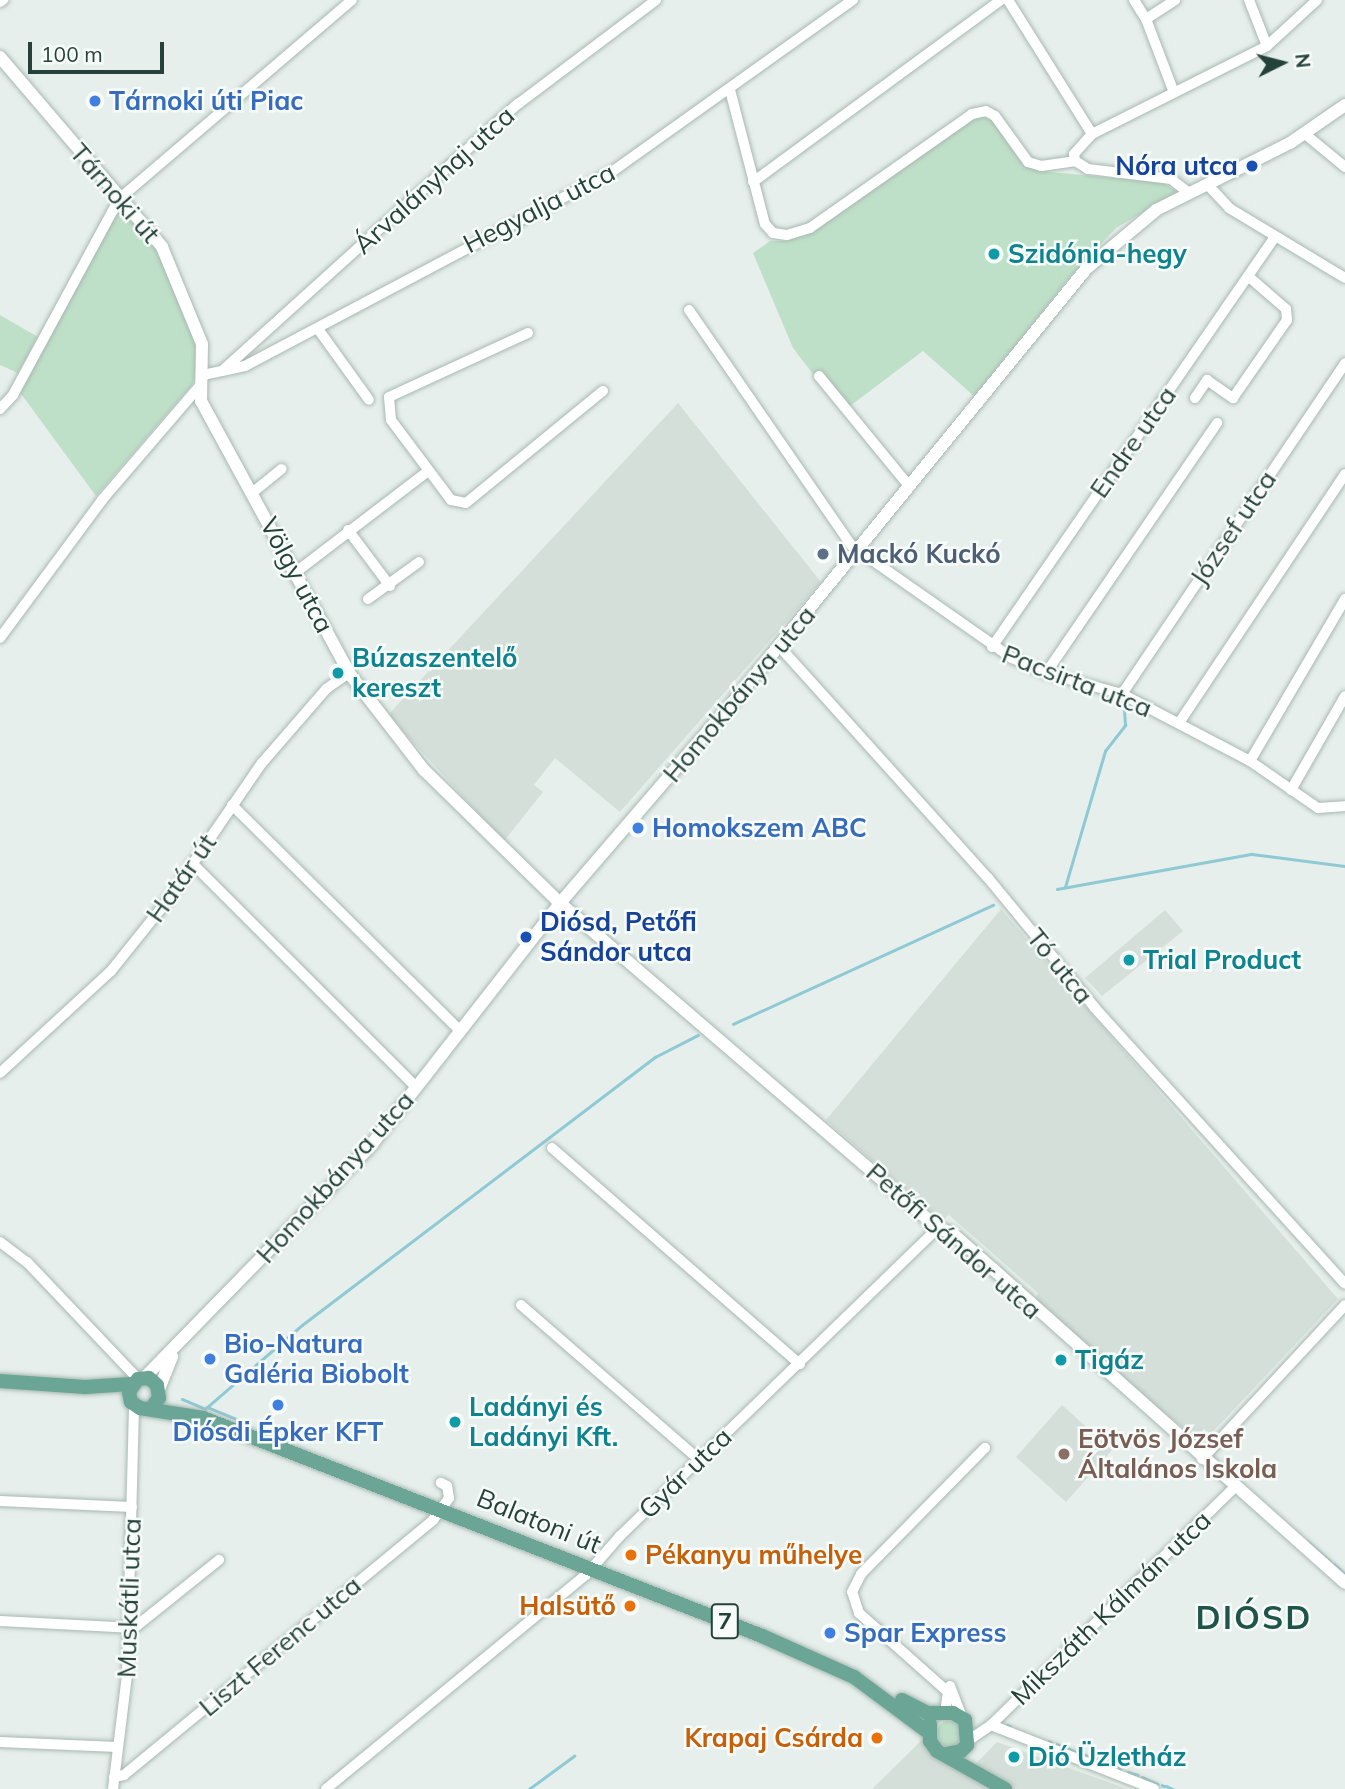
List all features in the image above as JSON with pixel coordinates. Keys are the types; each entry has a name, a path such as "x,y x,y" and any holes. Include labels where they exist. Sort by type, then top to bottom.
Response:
{"main road":[{"name":"7","path":"0,1381 85,1387 138,1380 159,1390"},
{"path":"132,1402 138,1380"},
{"name":"7","path":"85,1387 152,1407"},
{"path":"152,1407 159,1390"},
{"name":"Balatoni út","path":"159,1390 204,1418"},
{"name":"Balatoni út","path":"152,1407 204,1418 444,1509 594,1568 854,1677 870,1680 921,1711 943,1713"},
{"name":"Balatoni út","path":"854,1677 928,1732"},
{"name":"7","path":"943,1713 964,1718 974,1759 1004,1788"},
{"path":"928,1732 943,1713"},
{"name":"7","path":"928,1732 934,1748 1004,1788"},
{"path":"947,1754 961,1751 968,1742"}],"street":[{"path":"0,409 13,395 118,199 352,0"},
{"name":"Árvalányhaj utca","path":"222,372 519,104 656,0"},
{"name":"Hegyalja utca","path":"201,381 246,366 423,268 613,171 853,0"},
{"path":"753,182 1001,0"},
{"path":"1008,0 1092,134"},
{"path":"1134,0 1146,19 1173,90"},
{"path":"1146,19 1175,0"},
{"path":"1249,0 1267,46"},
{"path":"1075,162 1078,145 1092,134 1173,90 1267,46 1317,0"},
{"name":"Tárnoki út","path":"0,57 118,199 156,238 173,268 202,344 201,381"},
{"path":"730,90 765,224 773,233 787,235 810,228 972,114 986,111 995,116 1028,162 1041,166 1075,162 1087,169 1171,178 1189,193"},
{"name":"Homokbánya utca","path":"138,1380 175,1349 349,1170 560,903 779,646 1087,268 1136,224 1189,193 1305,134 1345,106"},
{"path":"1305,134 1345,167"},
{"path":"1207,184 1229,208 1345,278"},
{"name":"Endre utca","path":"992,647 1275,237"},
{"path":"1195,398 1207,380 1233,398 1287,320 1286,309 1248,276"},
{"name":"Pacsirta utca","path":"689,310 858,549 992,647 1046,673 1122,694 1250,761 1321,809 1345,806"},
{"path":"318,328 369,400"},
{"path":"528,332 389,397 391,420 451,500 466,503 603,391"},
{"name":"József utca","path":"1122,694 1345,363"},
{"path":"819,376 908,486"},
{"path":"0,638 102,500 201,381"},
{"name":"Völgy utca","path":"201,381 201,401 349,673 424,770 560,903"},
{"path":"1046,673 1217,423"},
{"path":"252,493 282,469"},
{"path":"296,572 428,471"},
{"path":"1180,723 1345,474"},
{"path":"348,530 390,586"},
{"path":"368,599 390,586 419,562"},
{"path":"1250,761 1345,599"},
{"name":"Tó utca","path":"779,646 988,877 1095,1008 1345,1283"},
{"name":"Határ út","path":"0,1073 111,971 297,720 349,673"},
{"path":"1291,790 1345,696"},
{"path":"232,806 459,1030"},
{"path":"192,863 416,1087"},
{"name":"Petőfi Sándor utca","path":"560,903 938,1228 952,1233 1202,1459 1345,1583"},
{"path":"552,1148 800,1364"},
{"name":"Gyár utca","path":"327,1789 594,1568 620,1536 938,1228"},
{"path":"0,1241 15,1253 138,1380"},
{"path":"521,1305 699,1460"},
{"path":"1202,1459 1345,1305"},
{"name":"Homokbánya utca","path":"159,1390 175,1349"},
{"name":"Muskátli utca","path":"113,1789 128,1629 132,1402"},
{"path":"964,1718 956,1693 940,1683 859,1613 852,1592 861,1574 985,1448"},
{"path":"440,1483 449,1492 444,1509"},
{"name":"Mikszáth Kálmán utca","path":"968,1742 988,1726 1235,1487"},
{"path":"0,1501 132,1507"},
{"name":"Liszt Ferenc utca","path":"114,1777 124,1775 444,1509"},
{"path":"0,1622 128,1629 140,1625 219,1560"},
{"path":"940,1683 950,1696 943,1713"},
{"name":"Mikszáth Kálmán utca","path":"964,1718 988,1726"},
{"path":"988,1726 1154,1789"},
{"path":"0,1742 117,1747"}],"shaded area":[{"path":"678,403 821,582 620,812 555,758 534,785 543,792 504,841 388,715"},
{"path":"1001,909 1338,1299 1203,1442 1148,1401 1035,1301 1038,1293 949,1215 942,1221 826,1120"},
{"path":"1165,910 1183,931 1102,996 1085,978"},
{"name":"Eötvös József Általános Iskola","path":"1062,1405 1112,1450 1066,1502 1016,1457"},
{"path":"925,1737 972,1768 997,1742 1127,1789 872,1789"}],"green space":[{"path":"973,114 994,121 1018,158 1041,171 1163,183 1178,192 1116,228 1070,277 975,397 923,351 842,412 793,348 753,253 770,241 787,241 811,232"},
{"path":"119,209 156,246 173,278 197,347 197,371 192,385 96,496 19,391"},
{"path":"0,315 38,337 18,373 0,365"},
{"path":"949,1721 958,1725 962,1734 958,1743 949,1747 940,1743 936,1734 940,1725"}],"waterway":[{"path":"1065,887 1105,751 1125,725 1123,699"},
{"path":"1057,889 1252,854 1345,866"},
{"path":"733,1024 993,905"},
{"path":"182,1399 205,1409 302,1325 655,1057 698,1035"},
{"path":"207,1407 239,1420"},
{"path":"1307,1541 1314,1547"},
{"path":"1315,1548 1331,1562"},
{"path":"1334,1564 1345,1574"},
{"path":"1057,1744 1061,1746"},
{"path":"1065,1747 1074,1751"},
{"path":"1082,1754 1102,1762"},
{"path":"529,1789 574,1756"},
{"path":"1106,1763 1110,1765"},
{"path":"1115,1766 1120,1769"},
{"path":"1128,1772 1138,1775"},
{"path":"1142,1777 1158,1784"},
{"path":"1166,1786 1173,1789"}],"place":[{"name":"Tárnoki úti Piac","path":"95,101"},
{"name":"Nóra utca","path":"1252,166"},
{"name":"Szidónia-hegy","path":"994,254"},
{"name":"Mackó Kuckó","path":"823,554"},
{"name":"Búzaszentelő kereszt","path":"338,673"},
{"name":"Homokszem ABC","path":"638,828"},
{"name":"Diósd, Petőfi Sándor utca","path":"526,937"},
{"name":"Trial Product","path":"1129,960"},
{"name":"Bio-Natura Galéria Biobolt","path":"210,1359"},
{"name":"Tigáz","path":"1061,1360"},
{"name":"Diósdi Épker KFT","path":"278,1405"},
{"name":"Ladányi és Ladányi Kft.","path":"455,1422"},
{"name":"Eötvös József Általános Iskola","path":"1064,1454"},
{"name":"Pékanyu műhelye","path":"631,1555"},
{"name":"Halsütő","path":"630,1606"},
{"name":"Spar Express","path":"830,1633"},
{"name":"Krapaj Csárda","path":"877,1738"},
{"name":"Dió Üzletház","path":"1014,1757"}],"district":[{"name":"DIÓSD","path":"1254,1617"}]}
